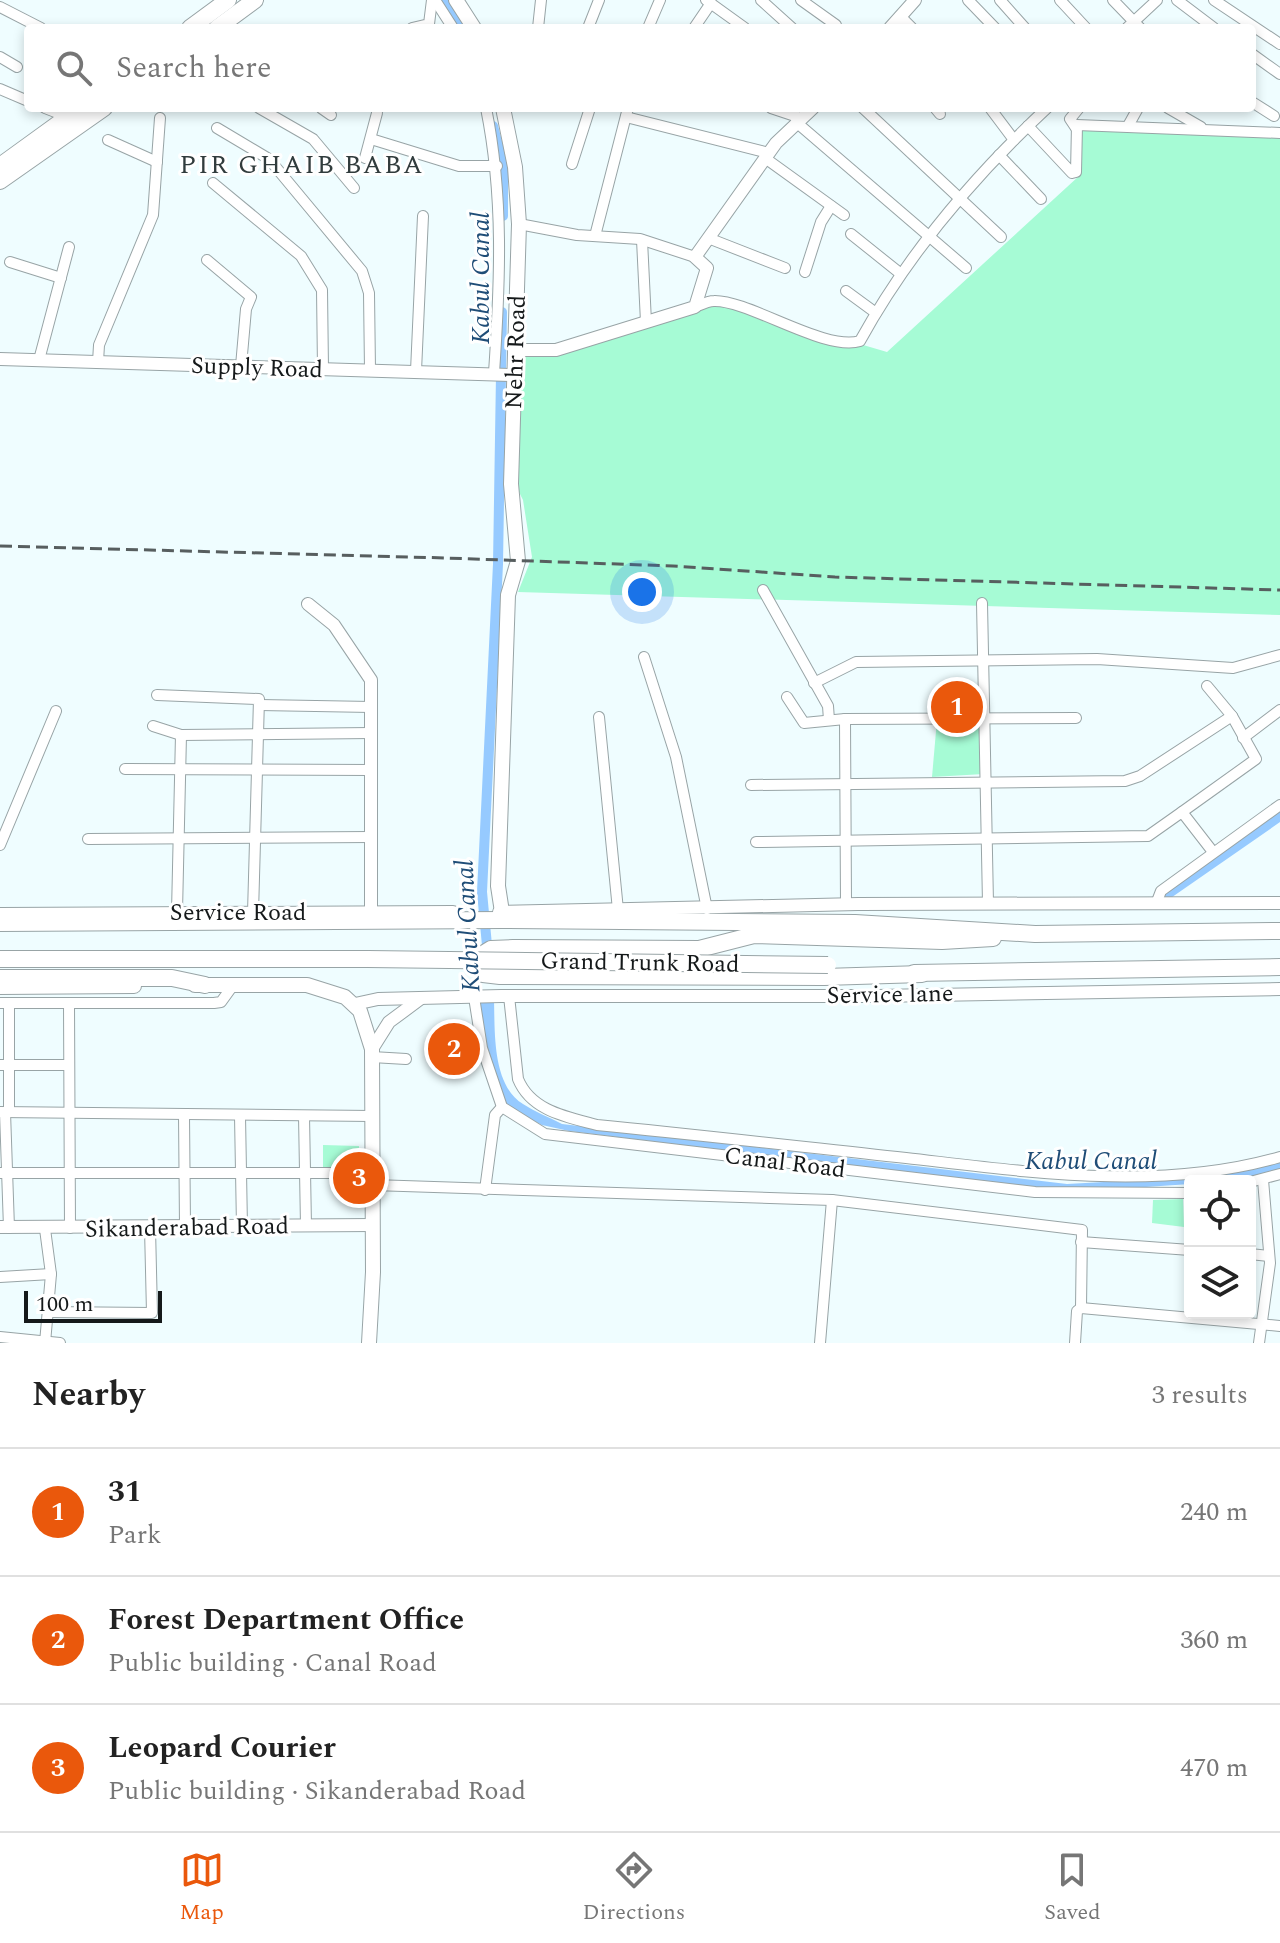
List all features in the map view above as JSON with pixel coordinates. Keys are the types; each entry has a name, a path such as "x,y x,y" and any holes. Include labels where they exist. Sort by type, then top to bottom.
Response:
{"main road":[{"path":"195,24 228,0"},
{"path":"223,24 255,0"},
{"path":"456,0 471,24"},
{"path":"0,166 71,119 92,112"},
{"name":"Nehr Road","path":"499,915 508,595 518,561 511,484 519,224 515,167 504,112"},
{"path":"0,181 71,119"},
{"name":"Grand Trunk Road","path":"0,923 499,915 814,922 1035,934 1280,931"},
{"path":"922,974 488,976 480,971 478,957 491,949 699,949 754,935 942,941 1035,934"},
{"name":"Grand Trunk Road","path":"0,959 368,959 828,965 922,974 1280,967"},
{"path":"0,978 172,978 205,985"},
{"path":"0,987 307,985 334,992 355,1004 372,1053 373,1225 369,1343"}],"street":[{"path":"429,24 434,0"},
{"path":"434,0 450,24"},
{"path":"538,24 541,0"},
{"path":"590,24 599,0"},
{"path":"650,24 660,0"},
{"path":"761,0 788,24"},
{"path":"801,0 835,24"},
{"path":"968,0 991,24"},
{"path":"1000,0 1021,24"},
{"path":"1060,0 1082,24"},
{"path":"1113,0 1132,24"},
{"path":"1177,0 1209,24"},
{"path":"1214,0 1239,23"},
{"path":"696,24 708,1 740,24"},
{"path":"1135,24 1150,3"},
{"path":"893,24 905,6"},
{"path":"0,7 33,24"},
{"path":"1256,32 1280,44"},
{"path":"0,57 17,67"},
{"path":"1256,57 1280,74"},
{"path":"0,102 5,91 24,99"},
{"path":"1256,105 1274,116"},
{"path":"266,112 313,139 354,188"},
{"path":"487,112 497,166 500,217 494,373"},
{"path":"572,164 589,112"},
{"path":"780,112 799,120 966,268"},
{"path":"695,257 767,156 808,112"},
{"path":"867,112 1001,237"},
{"path":"993,112 1014,140"},
{"path":"514,350 556,350 714,301 818,335 849,343 860,341 901,274 930,236 999,155 1043,112"},
{"path":"1028,126 1072,173 1076,172 1076,128 1070,119 1076,112"},
{"path":"1128,126 1136,112"},
{"path":"1175,112 1202,128"},
{"path":"365,158 377,113"},
{"path":"595,236 627,113 767,156 844,215"},
{"path":"98,362 99,345 153,215 160,118"},
{"path":"1076,128 1082,124 1280,133"},
{"path":"217,128 269,159 362,271 369,293 370,370"},
{"path":"371,139 459,166 497,166"},
{"path":"108,140 157,162"},
{"path":"999,155 1041,199"},
{"path":"213,183 301,256 322,290 323,369"},
{"path":"805,272 821,222 831,206"},
{"path":"416,371 423,216"},
{"path":"519,224 642,240 695,257 707,268 695,307"},
{"path":"851,234 901,274"},
{"path":"708,238 785,268"},
{"path":"642,240 646,322"},
{"path":"39,360 69,247"},
{"path":"207,260 251,297 246,309 241,366"},
{"path":"10,262 61,278"},
{"path":"846,291 876,313"},
{"name":"Supply Road","path":"0,359 513,375"},
{"path":"763,590 828,706 829,720"},
{"path":"982,603 983,782 988,837 988,903"},
{"path":"308,604 334,625 371,680 371,912"},
{"path":"814,683 856,662 1097,659 1233,668 1280,655"},
{"path":"644,657 676,757 707,909"},
{"path":"756,842 1148,836 1255,763 1256,755 1232,716 1207,686"},
{"path":"157,695 259,699 253,913"},
{"path":"787,697 804,723 845,719 984,721 1076,718"},
{"path":"260,705 371,707"},
{"path":"1243,738 1280,710"},
{"path":"0,845 56,711"},
{"path":"751,785 1125,781 1140,776 1232,716"},
{"path":"599,717 618,910"},
{"path":"845,719 846,904"},
{"path":"153,726 181,735 371,733"},
{"path":"177,912 181,735"},
{"path":"125,769 371,770"},
{"path":"1156,904 1161,891 1280,805"},
{"path":"1182,812 1213,852"},
{"path":"88,839 371,837"},
{"path":"499,915 846,904 1280,903"},
{"path":"814,922 816,905"},
{"name":"Service Road","path":"0,914 371,912 476,917"},
{"path":"977,974 977,992"},
{"path":"565,976 566,996"},
{"path":"663,976 663,996"},
{"path":"5,1227 4,1003 214,1003 221,1002 234,984"},
{"name":"Service lane","path":"355,1004 371,1000 478,996 1280,989"},
{"path":"478,996 482,1048 502,1107 495,1115 485,1190"},
{"path":"505,996 523,1091 537,1104 597,1125 1062,1175 1141,1177 1198,1172 1280,1157"},
{"path":"406,1059 372,1053 389,1022 420,999"},
{"path":"69,1003 70,1228"},
{"path":"4,1065 69,1065"},
{"name":"Canal Road","path":"502,1107 545,1134 571,1138 1035,1192 1184,1193"},
{"path":"4,1112 372,1116"},
{"path":"184,1115 185,1226"},
{"path":"240,1116 242,1227"},
{"path":"304,1116 306,1226"},
{"path":"4,1173 304,1174 485,1190 832,1200 1082,1230 1081,1308 1077,1311 1075,1343"},
{"path":"1256,1181 1280,1174"},
{"path":"1259,1343 1269,1256 1263,1180"},
{"path":"820,1343 832,1200"},
{"name":"Sikanderabad Road","path":"5,1227 373,1225"},
{"path":"48,1312 152,1313 150,1228"},
{"path":"45,1229 51,1274 45,1342"},
{"path":"1081,1242 1184,1250"},
{"path":"1256,1255 1269,1256"},
{"path":"0,1277 51,1274"},
{"path":"1081,1308 1280,1326"},
{"path":"0,1337 60,1343"}],"green space":[{"path":"1077,125 1280,128 1280,615 518,592 532,557 523,500 518,490 514,350 556,350 714,301 887,352 1079,176"},
{"path":"937,691 972,691 969,699 978,702 977,715 936,712"},
{"path":"937,720 979,721 984,774 932,777"},
{"path":"323,1145 359,1146 359,1168 323,1167"},
{"path":"1183,1199 1184,1227 1152,1223 1153,1200"}],"water":[{"path":"480,999 494,1000 497,1057 500,1071 513,1095 532,1110 562,1124 1067,1184 1184,1176 1184,1184 1087,1191 1035,1189 569,1131 542,1125 505,1106 484,1043"},
{"path":"1253,1166 1253,1175 1188,1175"}],"waterway":[{"name":"Kabul Canal","path":"443,0 457,24"},
{"name":"Kabul Canal","path":"493,126 503,165 503,216"},
{"name":"Kabul Canal","path":"488,956 482,892 498,564 502,312"},
{"path":"1165,896 1280,816"},
{"name":"Kabul Canal","path":"1246,1175 1280,1166"}],"railway":[{"path":"0,546 446,558 673,566 835,577 1280,590"}],"place":[{"name":"31","path":"957,707"},
{"name":"Forest Department Office","path":"454,1049"},
{"name":"Leopard Courier","path":"359,1178"}],"district":[{"name":"PIR GHAIB BABA","path":"302,164"}]}
